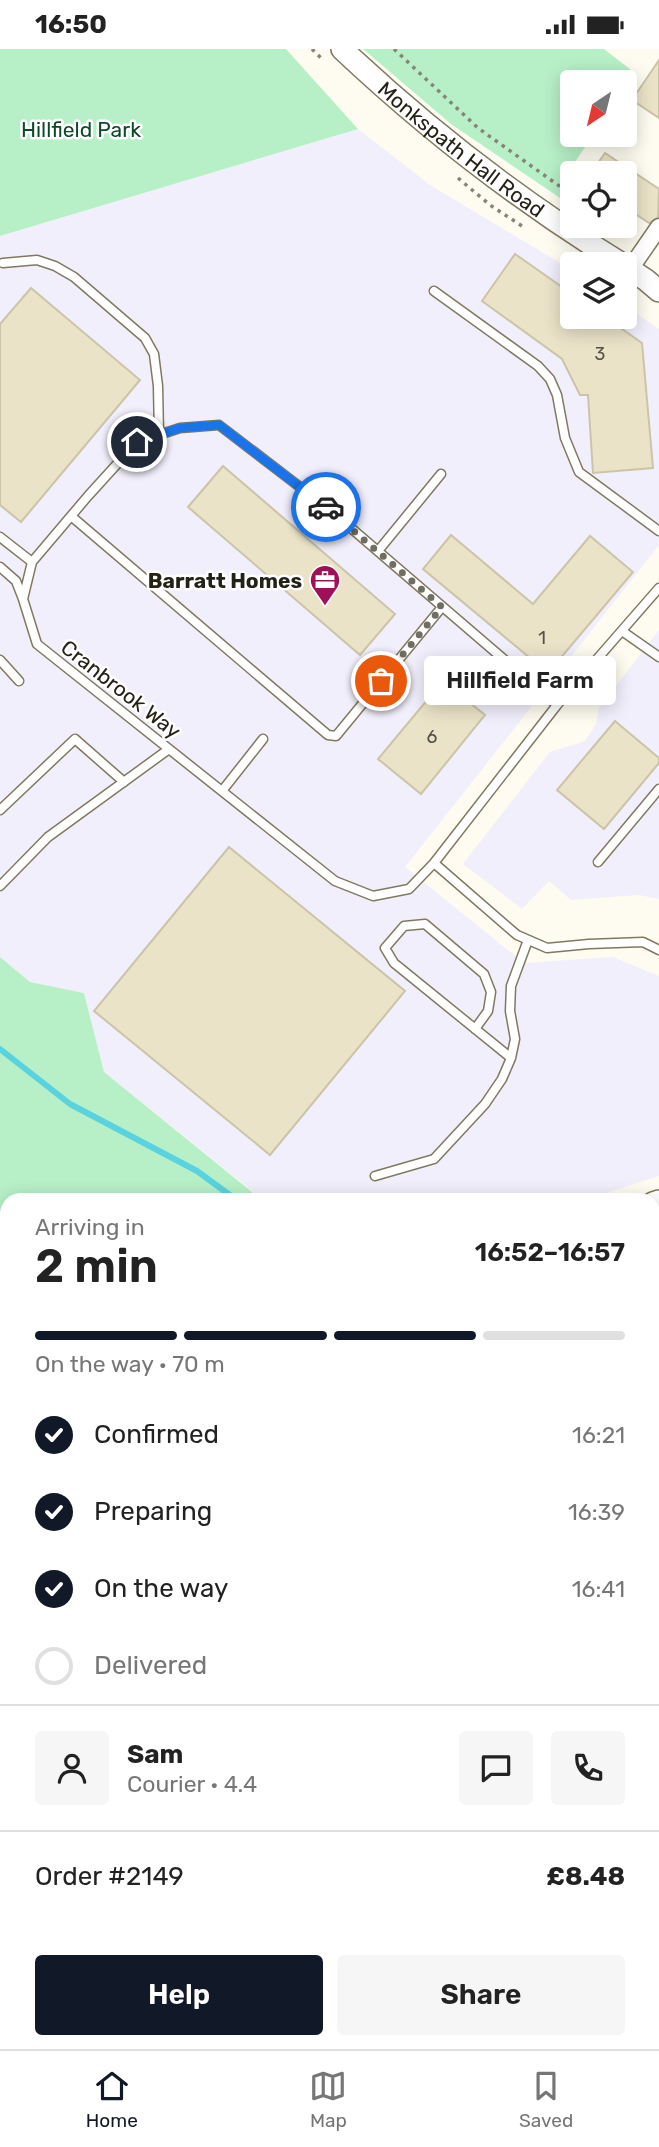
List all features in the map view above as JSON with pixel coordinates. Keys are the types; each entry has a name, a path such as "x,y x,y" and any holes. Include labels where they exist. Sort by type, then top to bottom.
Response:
{"street":[{"name":"Monkspath Hall Road","path":"342,49 471,161 573,234 640,275"},
{"path":"640,275 659,226"}],"lane":[{"path":"3,263 37,260 55,266 74,277 145,338 154,354 159,435"},
{"path":"434,291 538,366 550,379 557,395 565,438 579,471 659,531"},
{"path":"23,599 32,562 137,442 180,428 219,425 330,510 557,705"},
{"path":"378,551 441,474"},
{"path":"71,516 328,735 336,736 442,607"},
{"path":"0,537 32,562"},
{"path":"0,567 16,581 23,599"},
{"name":"Cranbrook Way","path":"23,599 37,644 335,881 373,896 409,889 434,863 557,705 659,588"},
{"path":"622,631 659,657"},
{"path":"0,660 19,681"},
{"path":"0,810 75,739 124,782"},
{"path":"222,791 263,739"},
{"path":"0,886 48,837 169,749"},
{"path":"598,862 659,789"},
{"path":"434,863 517,935 547,948 643,942 659,950"},
{"path":"475,1029 488,1011 491,992 484,974 425,924 404,926 385,948 394,963 475,1029 511,1058"},
{"path":"375,1176 434,1159 485,1104 502,1079 515,1039 510,1011 511,986 528,940"}],"path":[{"path":"394,49 478,128 560,186"}],"shaded area":[{"path":"358,129 430,185 560,263 560,329 637,329 637,314 659,329 659,545 405,867 524,963 613,957 659,976 659,1176 606,1193 254,1193 104,1072 84,993 30,982 0,957 0,236"},
{"path":"659,630 659,899 639,895 571,900 549,881 522,909 463,864 550,752 585,741 596,724 599,708"}],"green space":[{"name":"Hillfield Park","path":"0,49 286,49 358,129 0,236"},
{"path":"363,49 604,49 631,70 560,70 560,147 585,147 576,161 560,161 560,198 451,124"},
{"path":"0,957 30,982 84,993 104,1072 253,1193 0,1193"}],"building":[{"path":"659,60 659,118 637,103 637,93"},
{"path":"605,153 617,161 599,161"},
{"path":"637,174 659,189 658,217 649,223 637,215"},
{"path":"515,254 560,286 560,329 622,329 642,343 653,468 593,473 588,395 580,395 562,359 482,301"},
{"path":"31,288 140,380 21,522 0,505 0,324"},
{"path":"223,466 395,614 360,655 188,507"},
{"path":"451,535 533,604 590,536 633,572 548,673 423,569"},
{"path":"443,681 485,715 421,794 378,759"},
{"path":"615,721 659,758 659,763 604,829 557,790"},
{"path":"229,847 405,991 270,1155 94,1011"}],"waterway":[{"path":"0,1049 70,1104 197,1171 227,1193"}],"way so far":[{"path":"326,507 442,607 381,681"}],"place":[{"name":"Barratt Homes","path":"325,607"},
{"name":"Hillfield Farm","path":"381,681"}],"route":[{"path":"137,442 180,428 219,425 326,507"}]}
